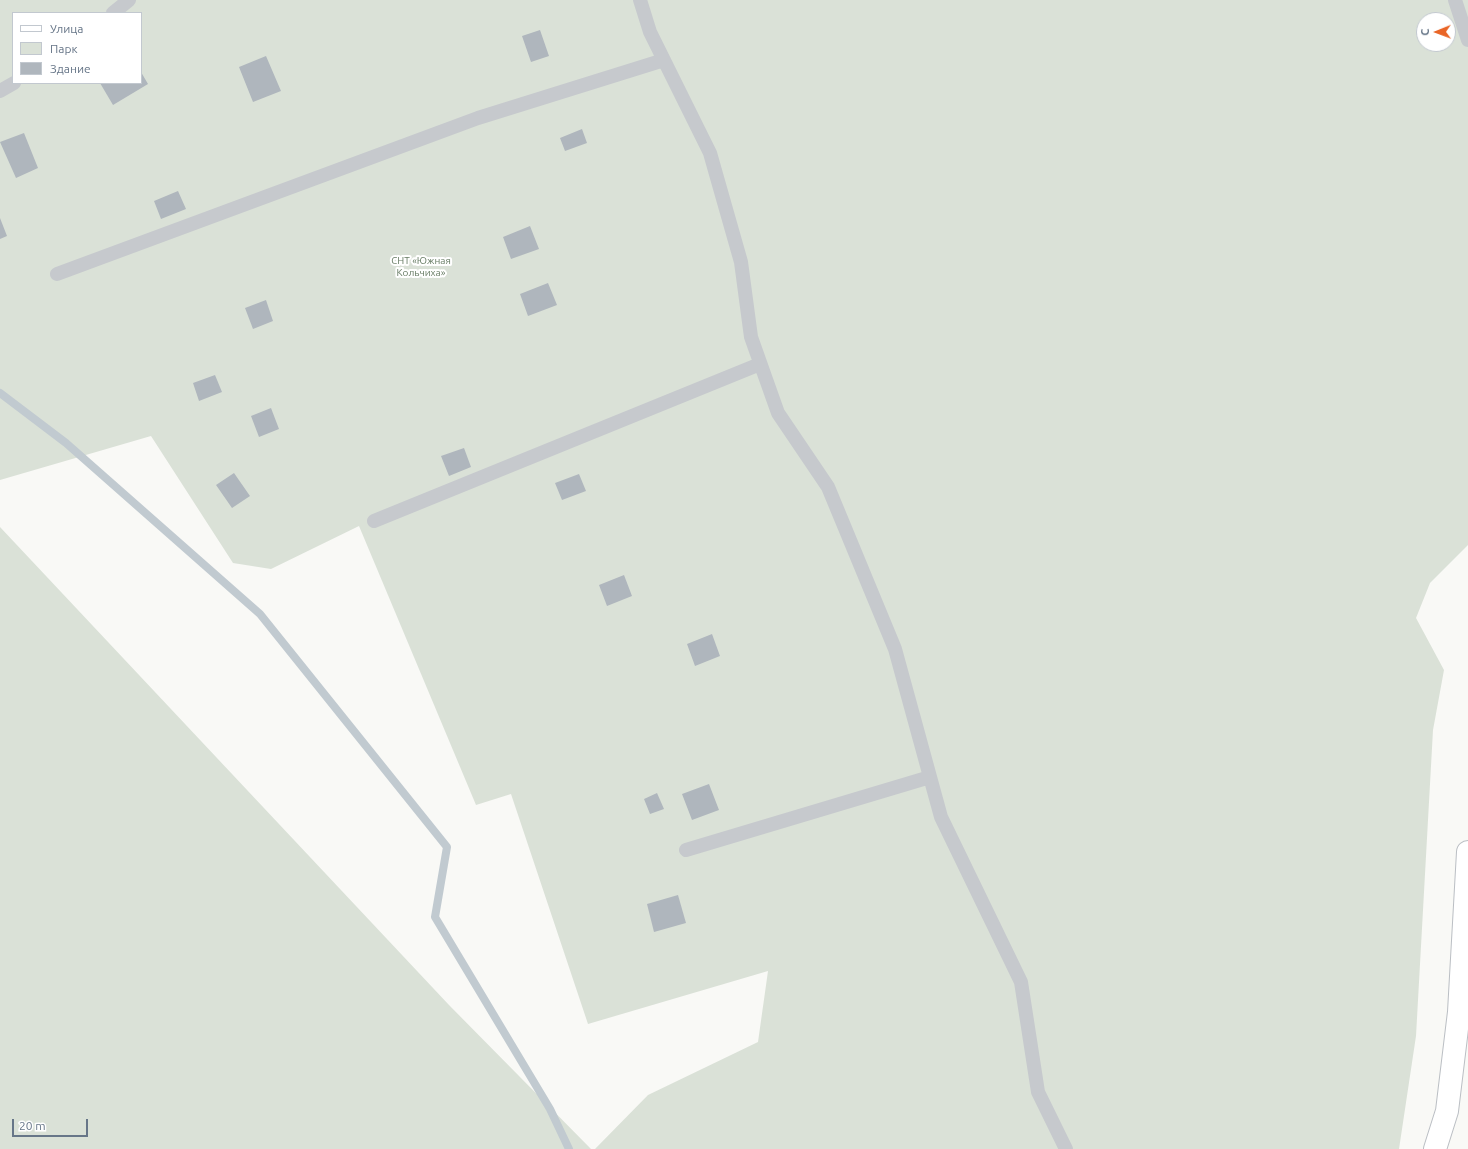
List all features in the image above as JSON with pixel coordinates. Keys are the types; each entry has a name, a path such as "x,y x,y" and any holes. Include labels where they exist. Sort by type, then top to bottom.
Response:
{"main road":[{"path":"1435,1149 1447,1110 1459,1012 1468,852"}],"lane":[{"path":"114,12 129,0"},
{"path":"640,0 650,32 710,153 741,262 751,337 778,414 828,487 895,649 941,817 1021,982 1038,1092 1066,1149"},
{"path":"1455,0 1468,40"},
{"path":"57,274 478,118 664,60"},
{"path":"0,91 12,84"},
{"path":"374,521 760,364"},
{"path":"686,850 930,777"}],"green space":[{"name":"СНТ «Южная Кольчиха»","path":"0,0 1468,0 1468,545 1430,583 1416,618 1444,670 1433,730 1416,1036 1399,1149 595,1149 648,1095 758,1042 768,971 588,1024 511,794 476,805 359,526 271,569 233,563 151,436 0,480"},
{"path":"0,527 449,1005 591,1149 0,1149"}],"building":[{"path":"540,30 549,56 531,62 522,36"},
{"path":"266,56 281,91 253,102 239,67"},
{"path":"142,74 148,84 113,105 101,84 142,84"},
{"path":"582,129 587,143 565,151 560,138"},
{"path":"24,133 38,168 16,178 0,142"},
{"path":"178,191 186,209 161,219 154,201"},
{"path":"0,218 7,236 0,239"},
{"path":"530,226 539,249 511,259 503,237"},
{"path":"548,283 557,305 528,316 520,294"},
{"path":"266,300 273,321 253,329 245,308"},
{"path":"215,375 222,392 199,401 193,383"},
{"path":"271,408 279,429 259,437 251,416"},
{"path":"464,448 471,467 449,476 441,456"},
{"path":"234,473 250,496 232,508 216,485"},
{"path":"579,474 586,491 562,500 555,483"},
{"path":"624,575 632,596 607,606 599,585"},
{"path":"712,634 720,656 695,666 687,644"},
{"path":"709,784 719,810 692,820 682,794"},
{"path":"657,793 664,809 650,814 644,799"},
{"path":"678,895 686,923 654,932 647,904"}],"waterway":[{"path":"0,393 66,443 260,614 447,847 435,917 550,1109 569,1149"}]}
